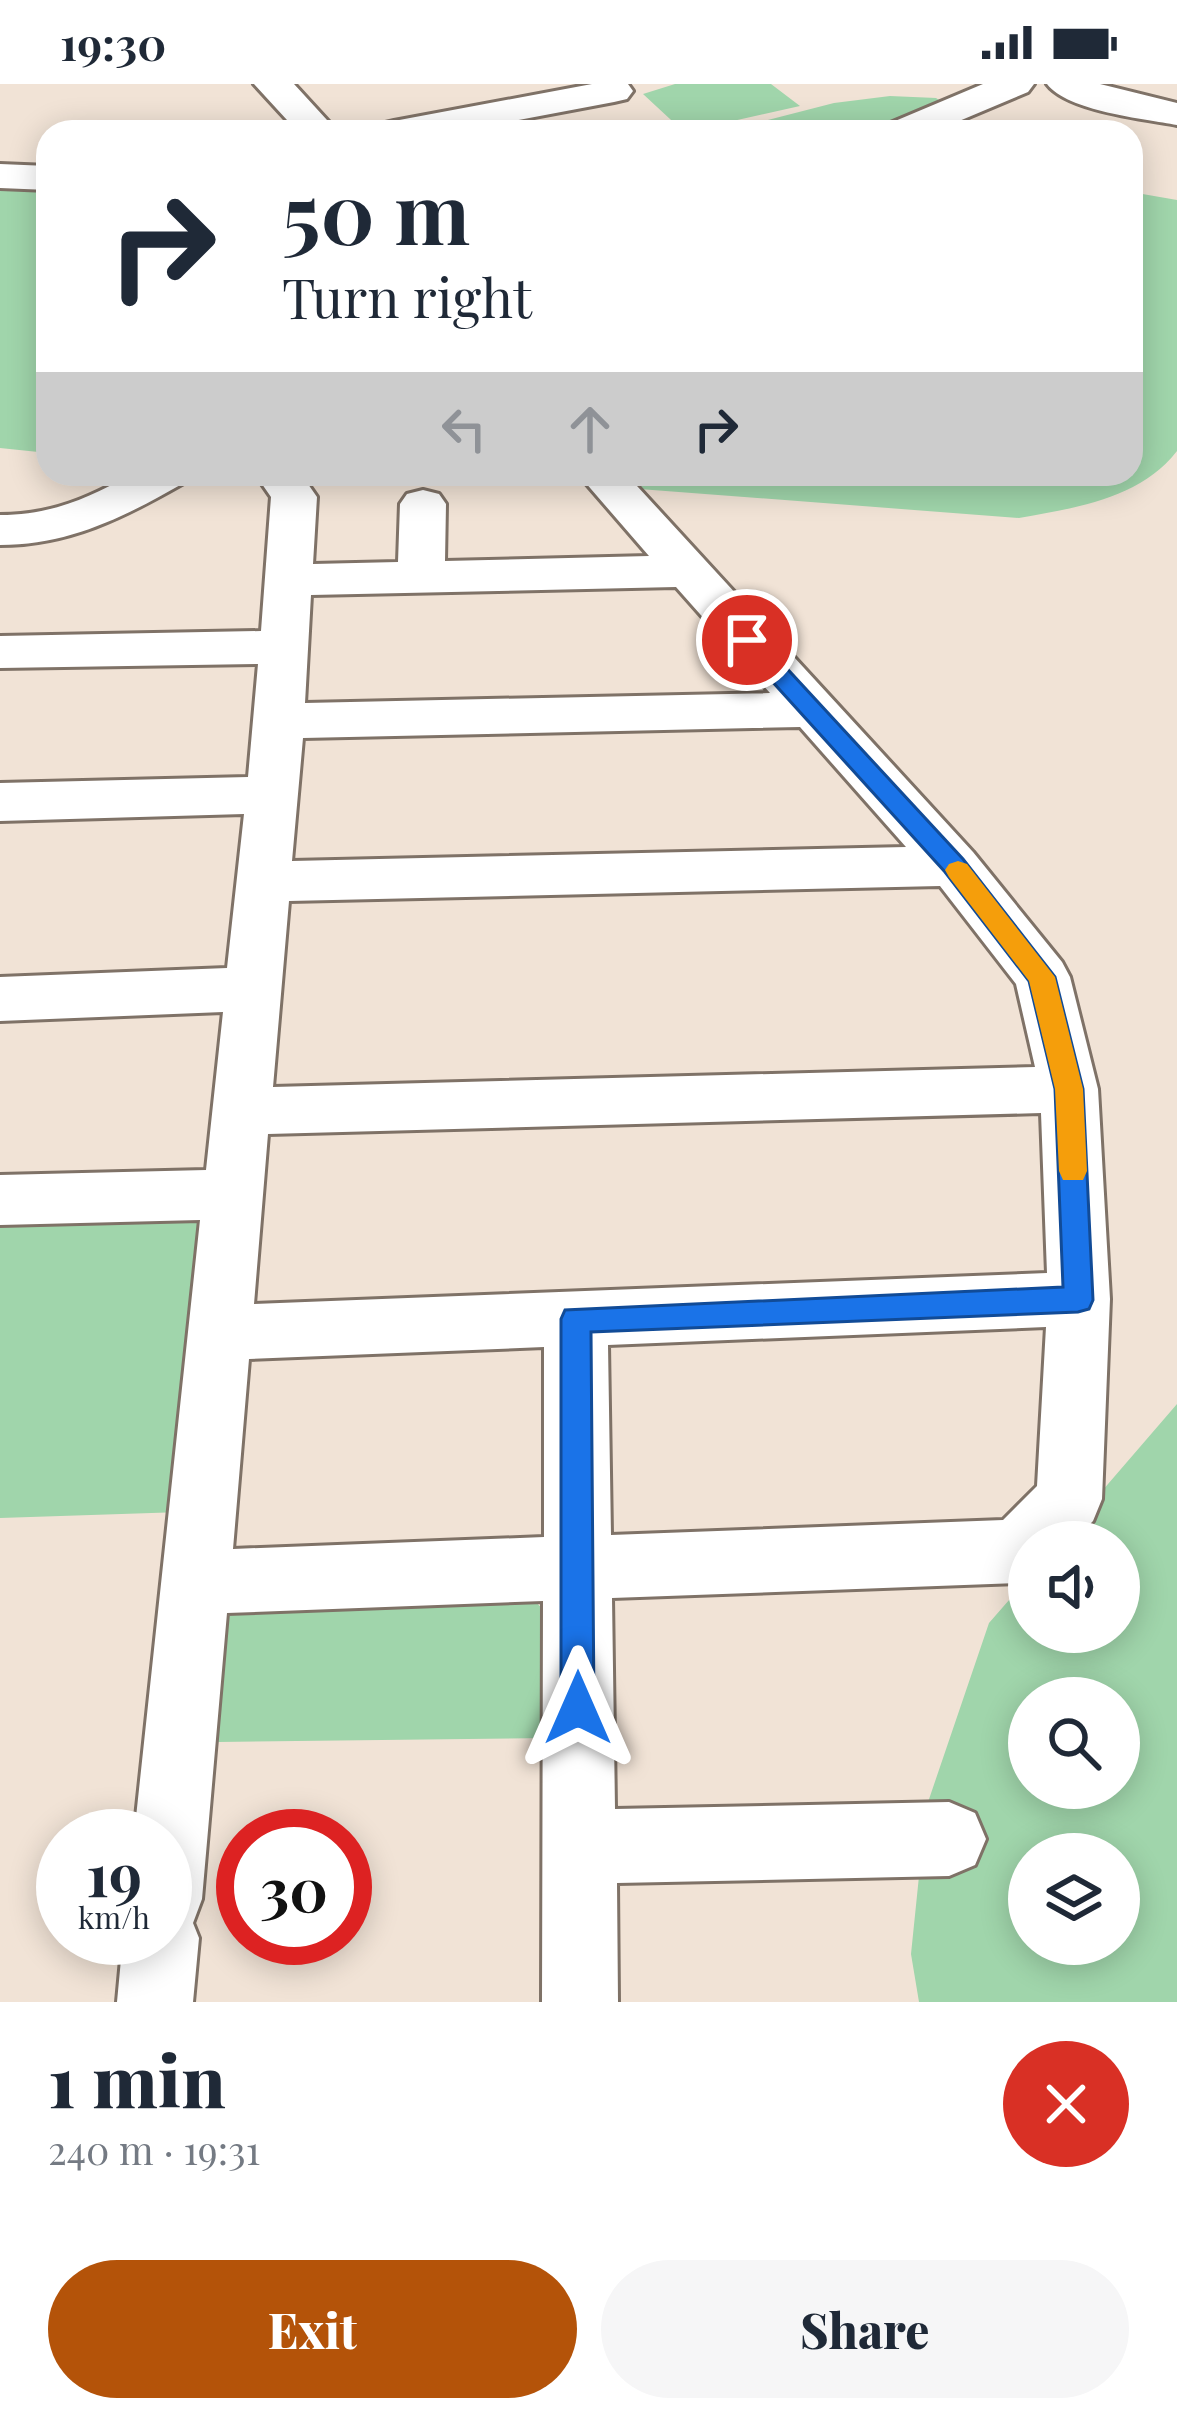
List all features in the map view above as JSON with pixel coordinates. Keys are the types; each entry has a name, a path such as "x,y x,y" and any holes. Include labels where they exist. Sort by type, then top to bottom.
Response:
{"street":[{"path":"272,84 307,120"},
{"path":"453,120 610,88 617,94 652,84"},
{"path":"930,120 1015,84"},
{"path":"1066,84 1113,102 1177,114"},
{"path":"0,176 36,178"},
{"path":"0,530 25,530 93,515 145,486"},
{"path":"174,1809 279,721 294,497 286,486"},
{"path":"197,1582 1018,1551 1069,1499 1078,1300 1069,1089 1042,977 954,866 611,486"},
{"path":"421,577 423,504"},
{"path":"288,580 685,571"},
{"path":"0,652 283,647"},
{"path":"279,721 809,709"},
{"path":"0,802 272,795"},
{"path":"263,882 954,866"},
{"path":"0,999 250,989"},
{"path":"242,1111 1069,1089"},
{"path":"0,1200 234,1194"},
{"path":"220,1333 1078,1300"},
{"path":"576,1319 580,2002"},
{"path":"579,1847 950,1839"},
{"path":"154,2002 158,1965"}],"green space":[{"path":"675,84 771,84 800,106 738,120 671,120 643,94"},
{"path":"890,96 936,98 970,120 768,120 834,103"},
{"path":"36,166 36,452 0,448 0,171"},
{"path":"1143,194 1177,200 1177,451 1145,480"},
{"path":"600,486 1135,486 1084,505 1019,518"},
{"path":"213,1213 182,1512 0,1518 0,1216"},
{"path":"1177,1404 1177,2002 919,2002 911,1954 926,1808 989,1623 1008,1601 1008,1653 1140,1653 1140,1521 1076,1521"},
{"path":"518,1585 546,1612 549,1738 218,1742 229,1612"}],"slow traffic":[{"path":"958,870 1042,977 1069,1089 1073,1171"}],"route":[{"path":"578,1708 576,1319 1078,1300 1069,1089 1042,977 954,866 747,640"}]}
